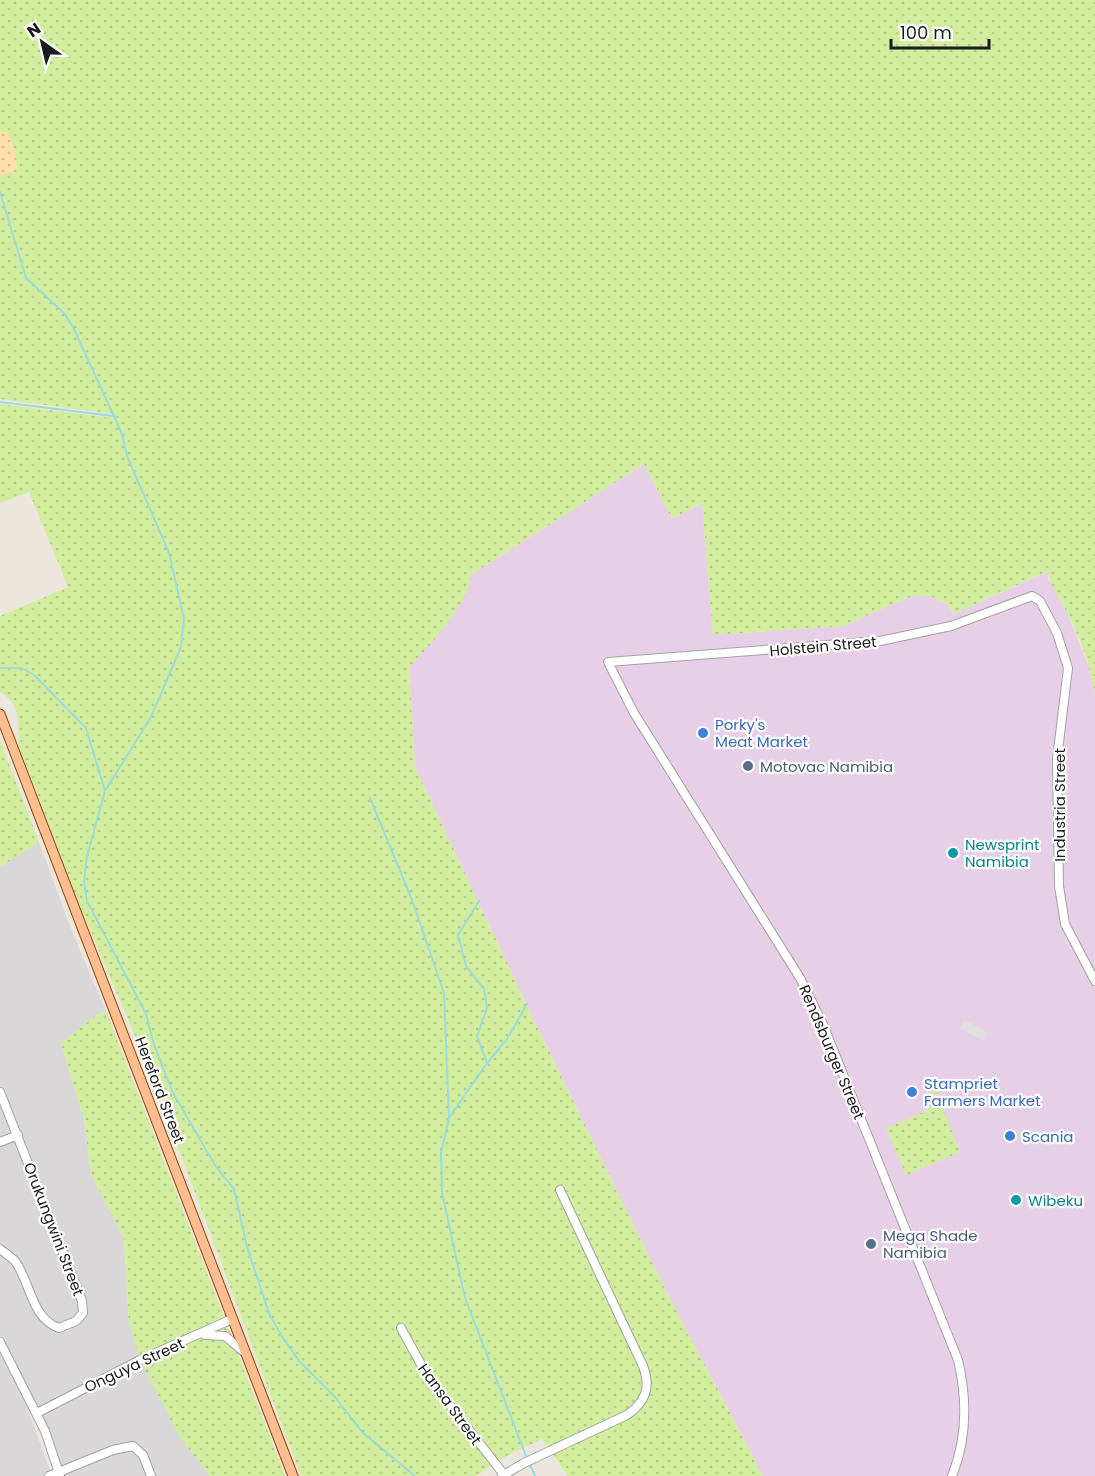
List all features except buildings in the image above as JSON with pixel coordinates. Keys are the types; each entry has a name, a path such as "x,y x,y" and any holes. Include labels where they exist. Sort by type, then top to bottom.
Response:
{"main road":[{"name":"Hereford Street","path":"0,714 293,1476"}],"street":[{"name":"Holstein Street","path":"608,662 880,641 951,626 1032,596"},
{"name":"Industria Street","path":"1032,596 1040,601 1057,633 1068,668 1057,759 1059,886 1065,924 1095,981"},
{"name":"Rendsburger Street","path":"608,662 634,713 795,969 822,1022 958,1360 962,1378 964,1428 952,1476"},
{"name":"Orukungwini Street","path":"0,1092 82,1301 83,1313 75,1321 59,1328 49,1324 41,1315 15,1262 0,1249"},
{"path":"0,1142 18,1135"},
{"path":"504,1476 524,1462 627,1414 641,1403 648,1388 643,1366 560,1190"},
{"name":"Onguya Street","path":"37,1413 140,1360 232,1319"},
{"name":"Hansa Street","path":"401,1328 428,1377 504,1476"},
{"path":"198,1336 225,1336 247,1356"},
{"path":"0,1342 37,1413 52,1446 60,1474"},
{"path":"49,1476 60,1474 113,1450 133,1446 143,1455 151,1476"}],"shaded area":[{"path":"644,464 672,519 702,503 713,635 843,626 912,596 931,596 948,605 953,614 1049,571 1048,579 1066,610 1093,676 1095,697 1095,1476 763,1476 668,1295 537,1027 415,767 409,668 444,627 471,575"},
{"path":"39,842 72,931 106,1011 97,1015 61,1044 84,1120 91,1174 124,1239 129,1323 181,1439 210,1476 60,1476 57,1462 0,1343 0,867"},
{"path":"965,1020 987,1032 983,1041 960,1028"},
{"path":"0,1354 25,1402 52,1476 0,1476"}],"green space":[{"path":"0,0 1095,0 1095,697 1084,652 1063,604 1052,586 1048,571 953,614 948,605 931,596 912,596 843,626 713,635 702,503 672,519 644,464 471,575 463,600 455,612 437,637 409,668 415,767 537,1027 668,1295 763,1476 568,1476 542,1439 508,1455 476,1476 301,1476 146,1062 74,892 19,746 15,709 7,697 0,692 0,616 68,587 29,492 0,503 0,404 115,418 113,414 0,399"},
{"path":"0,740 39,842 0,867"},
{"path":"106,1011 285,1476 210,1476 181,1439 140,1360 129,1323 124,1239 91,1174 84,1120 61,1043 97,1015"},
{"path":"935,1090 960,1152 906,1175 886,1128 931,1109 926,1094"}],"sand":[{"path":"0,131 6,132 9,137 16,160 16,170 4,176 0,173"}],"waterway":[{"path":"0,192 26,278 64,313 74,329 122,434 127,456 169,553 184,619 181,647 151,717 105,791 87,856 84,882 87,901 146,1014 153,1042 172,1091 216,1167 234,1189 247,1247 270,1316 299,1361 335,1397 363,1433 415,1476"},
{"path":"0,402 113,416"},
{"path":"0,668 22,668 34,675 86,728 105,791"},
{"path":"370,798 412,900 444,993 449,1118 441,1153 442,1193 465,1298 526,1456"},
{"path":"479,901 458,935 466,966 484,989 487,1008 477,1036 487,1063"},
{"path":"449,1118 487,1063 507,1039 527,1004"},
{"path":"530,1465 535,1476"}],"place":[{"name":"Porky's Meat Market","path":"703,733"},
{"name":"Motovac Namibia","path":"748,766"},
{"name":"Newsprint Namibia","path":"953,853"},
{"name":"Stampriet Farmers Market","path":"912,1092"},
{"name":"Scania","path":"1010,1136"},
{"name":"Wibeku","path":"1016,1200"},
{"name":"Mega Shade Namibia","path":"871,1244"}]}
